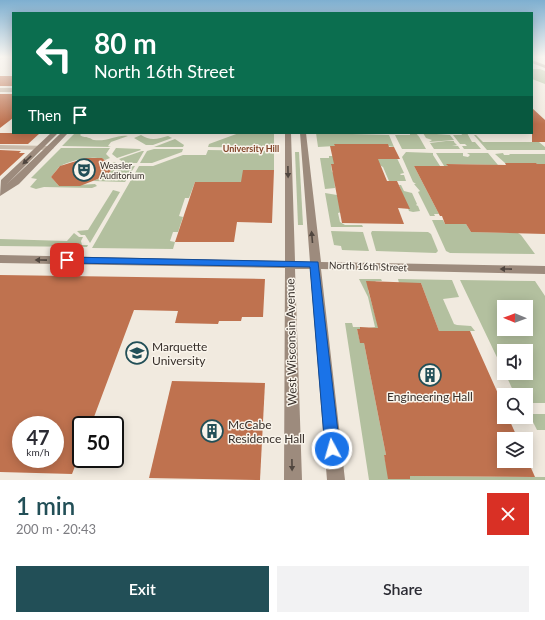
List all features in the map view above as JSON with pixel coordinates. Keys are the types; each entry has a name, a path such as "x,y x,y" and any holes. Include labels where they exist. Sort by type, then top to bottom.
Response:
{"main road":[{"path":"0,192 4,182 54,134"},
{"path":"0,192 16,182 64,134"},
{"name":"West Wisconsin Avenue","path":"288,134 293,480"},
{"path":"303,134 314,264 336,480"},
{"name":"North 16th Street","path":"0,259 314,264 545,270"}],"street":[{"path":"0,90 12,90"},
{"path":"0,147 50,148"}],"green space":[{"path":"533,79 545,79 545,84"},
{"path":"74,134 81,134 80,135 93,140 128,136 111,142 108,146 111,147 62,146"},
{"path":"236,134 274,134 274,145 268,146 268,148 208,147 209,144"},
{"path":"316,134 389,135 394,147 374,144 335,144 335,146 318,147"},
{"path":"417,134 419,137 418,134 426,149 402,149 395,135"},
{"path":"424,134 436,134 450,135 454,140 429,142 432,140 426,138"},
{"path":"468,134 472,142 475,142 481,149 464,149 462,146 467,146 465,144 460,144 453,135"},
{"path":"141,135 151,139 168,136 172,138 153,145 146,145 134,138"},
{"path":"474,135 476,135 483,142 539,142 545,147 545,150 487,150"},
{"path":"175,139 184,145 183,147 154,147"},
{"path":"454,141 457,145 452,145 458,146 460,149 434,149 430,143"},
{"path":"61,148 110,148 106,154 110,158 105,160 101,158 89,158 68,163 59,167 51,177 59,186 95,184 97,186 92,188 44,187 36,189 30,187 37,179 31,178"},
{"path":"116,148 141,150 117,158 112,154"},
{"path":"154,149 183,149 182,152 152,163 140,163 147,151"},
{"path":"208,150 268,151 268,153 274,153 274,170 258,170 258,172 241,185 233,182 195,182 189,198 185,198 179,216 183,217 178,232 173,232 170,241 175,242 173,249 92,248 139,166 153,166 183,155 206,155"},
{"path":"144,151 137,163 124,163 119,159"},
{"path":"295,152 299,152 303,225 298,225"},
{"path":"406,152 433,153 442,169 435,171 432,166 414,166 439,214 434,214 435,216 430,216 418,192 420,191 413,182 402,157"},
{"path":"436,153 463,153 463,156 468,157 470,155 467,153 488,153 498,165 447,164 451,172 446,169"},
{"path":"503,153 504,155 545,154 545,164 505,163 495,154"},
{"path":"329,156 337,156 347,164 331,165 332,172 334,173 335,188 325,189 320,158 329,158"},
{"path":"396,156 404,173 400,174 404,175 406,181 389,181 383,167 366,158 393,159"},
{"path":"115,162 121,167 135,166 125,182 93,181 108,175 113,167 110,164"},
{"path":"399,185 401,185 404,191 412,193 417,204 416,205 420,211 409,211"},
{"path":"113,190 120,192 90,243 85,235 81,235 77,231 88,230"},
{"path":"325,193 337,195 342,212 338,213 340,222 345,225 362,225 363,227 331,227"},
{"path":"432,220 443,220 445,224 466,224 471,232 518,233 535,254 450,253 446,251"},
{"path":"331,231 363,232 369,251 342,250 341,246 334,245"},
{"path":"372,231 428,232 431,234 438,251 436,253 376,251 371,233"},
{"path":"74,233 79,237 83,237 81,241 82,245 88,245 87,247 0,246 0,239 67,241"},
{"path":"359,279 381,279 382,281 376,281 368,290 379,329 369,328 375,327 368,297"},
{"path":"398,279 452,280 459,297 443,299 454,324 471,326 475,331 439,331 421,283 399,283"},
{"path":"460,280 535,281 545,296 545,403 533,403 533,388 512,388 508,380 533,380 533,344 497,344 497,357"},
{"path":"345,323 352,323 353,327 360,327 360,329 357,329 360,342 364,343 386,455 384,455 386,464 410,479 410,476 545,477 545,480 369,480"},
{"path":"533,414 545,414 545,430 537,430 533,422"}],"building":[{"path":"0,79 12,79 12,86 0,86"},
{"path":"0,94 12,94 12,119 0,128"},
{"path":"533,109 545,120 545,142 532,142"},
{"path":"0,133 39,134 28,144 0,144"},
{"path":"334,144 388,144 389,147 394,147 400,159 378,159 387,181 397,181 410,209 398,208 404,224 342,223 331,164 334,164 330,146 335,146"},
{"path":"0,150 21,151 19,153 25,153 0,176"},
{"name":"Weasler Auditorium","path":"86,158 102,158 113,167 108,175 80,186 59,186 51,177 60,166"},
{"path":"505,163 545,164 545,234 471,232 466,224 445,224 414,166 448,166 446,164 506,165"},
{"path":"243,170 274,170 272,223 237,222 234,242 175,242 195,182 241,182"},
{"path":"0,275 265,279 263,317 242,317 241,321 219,321 218,324 175,323 178,311 134,310 94,416 72,416 72,468 74,468 72,474 0,472"},
{"name":"Engineering Hall","path":"366,281 421,283 439,331 470,331 497,391 497,424 511,424 515,432 497,432 497,468 531,468 535,477 410,476 410,479 388,479 384,455 386,455 364,343 360,343 357,329 360,329 360,327 378,328"},
{"name":"McCabe Residence Hall","path":"172,381 265,383 260,480 149,478"}],"place":[{"name":"Weasler Auditorium","path":"84,170"},
{"name":"Marquette University","path":"137,353"},
{"name":"Engineering Hall","path":"430,375"},
{"name":"McCabe Residence Hall","path":"212,431"}],"district":[{"name":"University Hill","path":"251,148"}],"route":[{"path":"67,260 314,264 332,449"}]}
